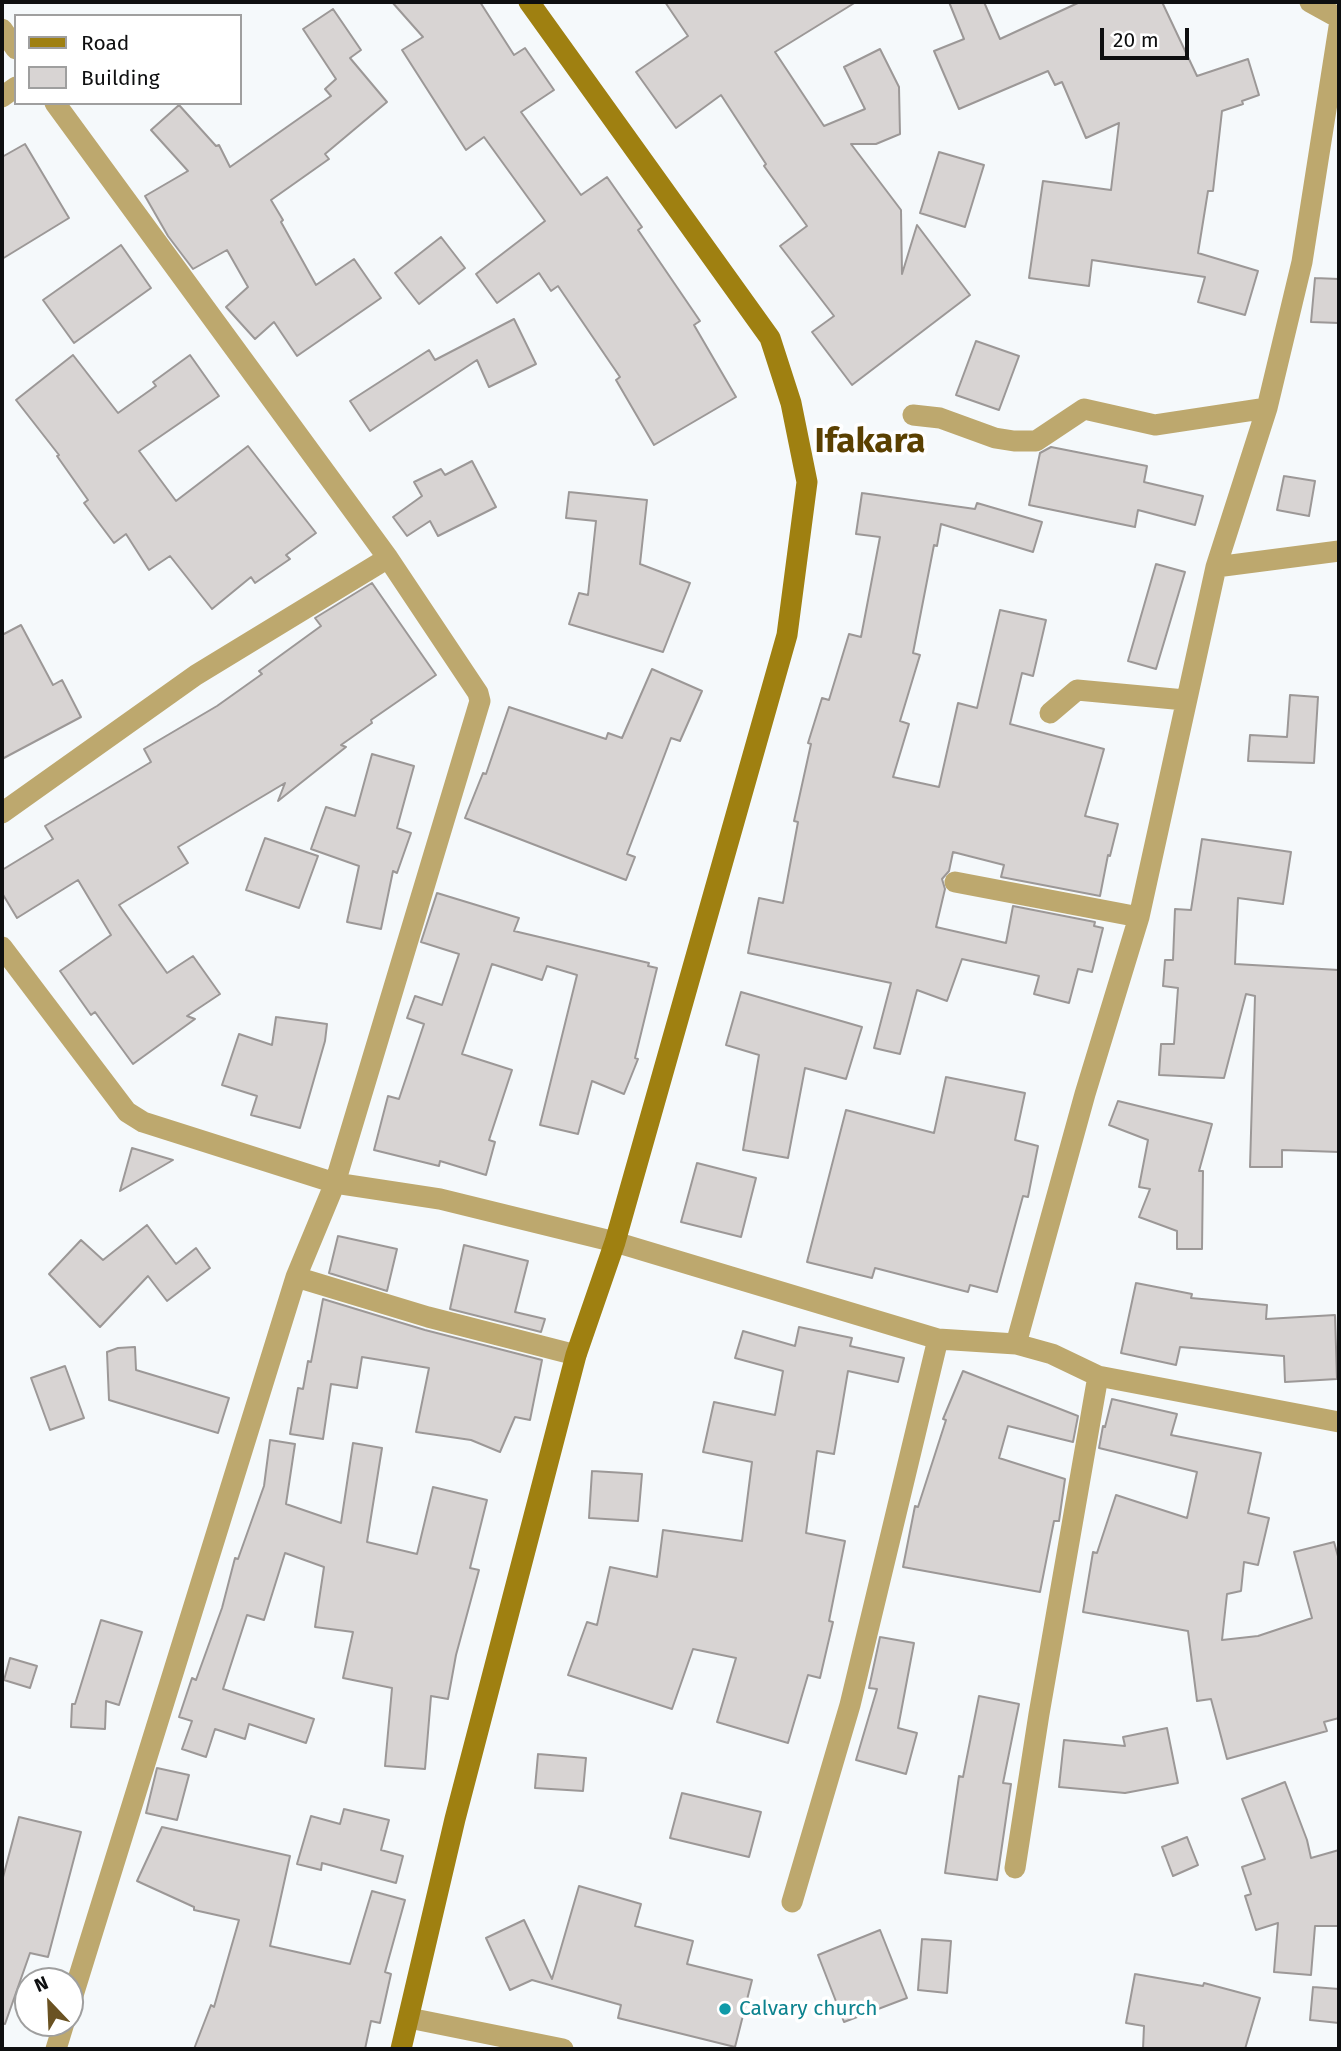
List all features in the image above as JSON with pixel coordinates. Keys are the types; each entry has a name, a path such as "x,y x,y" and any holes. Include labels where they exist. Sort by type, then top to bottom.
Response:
{"main road":[{"path":"401,2049 458,1806 576,1355 615,1242 787,635 807,482 790,403 771,338 529,2"}],"street":[{"path":"1310,2 1339,18"},
{"path":"1016,1344 1085,1094 1139,917 1216,566 1267,408 1302,262 1339,27"},
{"path":"2,29 14,46"},
{"path":"56,105 388,558 478,693 480,701 335,1183 296,1278 82,1967"},
{"path":"913,415 940,418 995,438 1036,441 1084,409 1156,425 1267,408"},
{"path":"1216,566 1339,551"},
{"path":"2,813 196,675 388,558"},
{"path":"1050,713 1077,690 1185,700"},
{"path":"955,881 1139,917"},
{"path":"2,947 127,1112 143,1122 335,1183 440,1199 615,1242 938,1339 1016,1344 1052,1354 1098,1376 1339,1422"},
{"path":"296,1278 428,1317 576,1355"},
{"path":"792,1902 850,1705 938,1339"},
{"path":"1015,1868 1098,1376"},
{"path":"409,2018 562,2049"}],"building":[{"path":"392,2 480,2 514,55 525,48 554,90 521,112 581,195 607,177 642,227 638,230 700,321 694,325 736,397 654,445 616,380 620,377 558,286 551,291 539,273 497,303 476,274 545,221 484,137 466,150 402,50 423,37"},
{"path":"665,2 856,2 775,52 824,126 865,109 844,67 880,49 899,87 900,134 876,144 851,144 901,210 902,274 917,225 970,295 852,385 812,332 834,316 780,246 807,226 764,166 766,164 721,95 676,128 636,72 688,36"},
{"path":"949,2 984,2 1000,39 1080,2 1162,2 1197,76 1248,59 1259,95 1222,111 1213,191 1208,191 1198,253 1258,271 1245,315 1198,302 1205,277 1092,260 1089,286 1029,278 1043,181 1111,190 1119,123 1086,138 1062,82 1055,85 1048,71 959,109 934,51 964,39"},
{"path":"333,9 361,50 350,58 387,102 325,154 329,159 271,200 316,285 354,259 381,298 297,356 274,322 255,339 226,307 248,287 227,250 193,269 168,236 145,196 188,171 151,130 179,105 216,146 219,145 230,167 331,96 325,89 336,79 303,29"},
{"path":"25,144 69,218 2,259 2,157"},
{"path":"939,152 984,165 965,227 920,213"},
{"path":"441,237 465,268 419,304 395,273"},
{"path":"121,245 151,288 74,343 43,300"},
{"path":"1315,278 1339,279 1339,323 1311,322"},
{"path":"514,319 536,364 489,387 477,360 370,431 350,401 429,350 435,360"},
{"path":"976,341 1019,356 999,410 956,395"},
{"path":"73,355 118,413 156,386 153,382 190,355 219,396 139,451 176,501 248,446 316,533 286,555 290,559 255,583 251,577 212,609 170,556 149,570 126,534 114,543 84,503 88,500 57,456 59,455 16,400"},
{"path":"1051,447 1147,466 1144,482 1203,496 1195,525 1138,510 1135,527 1029,505 1040,453"},
{"path":"472,461 496,507 438,536 430,521 407,536 393,517 422,496 414,482 441,469 445,475"},
{"path":"1284,476 1315,481 1309,516 1277,510"},
{"path":"569,492 647,500 640,564 690,583 663,652 569,624 579,593 588,595 596,521 566,518"},
{"path":"862,493 975,509 977,503 1042,522 1033,552 941,524 937,546 934,545 913,653 920,655 900,721 909,724 893,777 939,787 958,703 977,708 1000,610 1046,620 1033,676 1022,673 1010,724 1104,749 1085,816 1118,824 1110,856 1108,855 1100,896 1001,877 1004,865 953,852 949,871 942,879 945,889 936,927 1006,943 1013,906 1095,922 1094,926 1103,928 1092,972 1078,969 1069,1003 1034,994 1039,976 962,959 947,1001 917,990 900,1054 874,1048 891,983 748,953 759,898 783,903 798,822 794,821 811,744 808,743 822,698 829,700 849,634 861,637 880,537 856,534"},
{"path":"1156,564 1185,572 1156,669 1128,661"},
{"path":"372,583 436,675 371,720 372,723 341,745 346,747 278,801 285,783 178,847 188,863 119,905 167,973 193,956 220,994 187,1016 195,1019 133,1064 95,1012 91,1015 60,971 111,935 78,880 17,918 2,893 2,870 53,839 45,826 151,762 144,749 217,706 262,674 259,671 321,626 315,618"},
{"path":"21,625 53,685 62,680 81,717 2,759 2,635"},
{"path":"652,669 702,691 680,741 671,738 627,854 635,857 626,880 465,818 483,773 486,774 509,707 606,739 608,733 622,738"},
{"path":"1290,695 1318,697 1314,763 1248,761 1250,735 1287,737"},
{"path":"372,754 414,766 397,828 411,833 397,873 393,871 381,929 347,922 359,866 311,849 326,807 355,816"},
{"path":"265,838 318,856 299,908 246,890"},
{"path":"1202,839 1291,852 1283,904 1238,898 1235,964 1339,970 1339,1152 1282,1150 1282,1167 1250,1167 1255,996 1246,994 1224,1078 1159,1075 1161,1044 1174,1044 1178,988 1163,986 1165,960 1173,960 1175,909 1191,910"},
{"path":"437,893 519,918 514,931 649,963 648,966 657,968 635,1058 638,1059 624,1094 592,1081 578,1134 540,1125 577,975 547,966 542,980 492,964 462,1054 512,1070 489,1140 495,1142 486,1175 440,1161 439,1166 374,1150 388,1096 399,1099 424,1024 407,1018 415,996 442,1005 459,954 421,942"},
{"path":"741,992 862,1027 846,1079 805,1068 788,1158 743,1150 759,1055 726,1045"},
{"path":"276,1017 327,1024 325,1041 300,1128 251,1115 257,1096 222,1085 239,1034 272,1045"},
{"path":"946,1077 1025,1093 1015,1140 1038,1146 1028,1197 1023,1196 997,1292 970,1285 968,1292 875,1268 872,1278 807,1262 846,1110 934,1133"},
{"path":"1118,1101 1212,1124 1199,1171 1203,1171 1202,1249 1177,1249 1177,1231 1139,1217 1150,1189 1139,1187 1148,1140 1109,1125"},
{"path":"132,1148 173,1160 120,1191"},
{"path":"697,1163 756,1178 741,1237 681,1222"},
{"path":"147,1225 176,1264 196,1248 210,1268 167,1301 148,1276 100,1327 49,1274 81,1240 103,1260"},
{"path":"338,1236 397,1249 387,1291 329,1273"},
{"path":"464,1245 528,1261 515,1312 545,1319 541,1332 450,1309"},
{"path":"1136,1283 1192,1294 1191,1298 1267,1305 1266,1319 1335,1315 1337,1379 1285,1382 1284,1356 1180,1347 1176,1365 1121,1353"},
{"path":"323,1299 425,1330 542,1360 530,1420 515,1417 500,1452 471,1440 416,1432 429,1368 362,1357 357,1388 331,1384 323,1439 290,1434 298,1388 303,1389 308,1361 311,1362"},
{"path":"799,1327 852,1338 850,1346 904,1358 898,1382 848,1371 834,1454 817,1451 806,1533 845,1541 829,1621 833,1622 820,1678 808,1675 788,1743 717,1722 736,1658 693,1649 672,1709 568,1675 587,1622 597,1625 610,1567 657,1577 663,1530 742,1541 752,1462 703,1452 714,1402 775,1415 783,1371 735,1358 743,1331 795,1346"},
{"path":"135,1347 136,1370 229,1398 218,1433 109,1400 107,1352"},
{"path":"65,1366 84,1418 50,1430 31,1378"},
{"path":"963,1371 1078,1416 1073,1442 1008,1426 999,1458 1065,1479 1059,1521 1054,1521 1040,1592 903,1567 915,1506 918,1507 946,1420 943,1419"},
{"path":"1112,1399 1177,1414 1171,1435 1261,1453 1248,1513 1269,1518 1258,1565 1244,1562 1241,1591 1227,1594 1222,1640 1258,1636 1312,1618 1294,1552 1334,1542 1339,1560 1339,1718 1324,1722 1327,1731 1227,1759 1211,1699 1197,1701 1188,1631 1083,1612 1093,1552 1097,1553 1116,1495 1187,1518 1197,1472 1099,1448"},
{"path":"270,1440 295,1444 286,1504 341,1523 353,1443 382,1448 367,1542 417,1554 433,1487 487,1500 470,1568 479,1570 456,1655 448,1699 431,1696 425,1769 385,1766 392,1688 343,1678 353,1632 315,1627 324,1567 285,1553 264,1620 247,1615 223,1689 314,1719 306,1743 249,1724 245,1739 215,1729 206,1757 182,1749 192,1721 179,1717 192,1678 196,1680 222,1608 235,1558 238,1559 264,1486"},
{"path":"592,1471 642,1474 638,1521 589,1518"},
{"path":"101,1620 142,1632 119,1705 106,1701 105,1729 71,1727 72,1704 75,1704"},
{"path":"880,1637 914,1643 898,1728 917,1733 906,1774 856,1760 877,1689 869,1688"},
{"path":"10,1658 37,1666 30,1688 4,1680"},
{"path":"979,1696 1019,1704 1003,1783 1011,1784 997,1880 945,1873 959,1776 963,1777"},
{"path":"1167,1728 1178,1783 1125,1793 1059,1787 1064,1740 1125,1746 1123,1737"},
{"path":"538,1754 586,1758 583,1791 535,1788"},
{"path":"157,1768 189,1775 177,1820 146,1813"},
{"path":"1285,1782 1311,1858 1339,1850 1339,1926 1315,1926 1311,1975 1274,1972 1278,1923 1256,1930 1245,1896 1251,1894 1242,1867 1265,1859 1242,1799"},
{"path":"682,1793 761,1812 749,1857 670,1838"},
{"path":"344,1809 389,1820 381,1850 403,1856 396,1883 322,1863 321,1870 297,1864 311,1816 340,1824"},
{"path":"19,1817 81,1832 48,1957 30,1953 25,1967 14,1967 14,1998 5,2024 2,2023 2,1881"},
{"path":"162,1827 290,1856 270,1946 350,1964 372,1891 405,1900 385,1972 391,1974 380,2023 371,2021 365,2049 194,2049 211,2005 214,2007 239,1920 194,1910 194,1907 137,1881"},
{"path":"1187,1837 1198,1865 1173,1876 1162,1847"},
{"path":"579,1886 641,1904 635,1926 693,1941 687,1964 752,1980 735,2047 618,2018 621,2005 532,1980 510,1990 486,1938 524,1920 552,1979"},
{"path":"880,1930 907,1998 844,2022 818,1955"},
{"path":"922,1939 951,1941 947,1993 918,1990"},
{"path":"1135,1974 1203,1986 1204,1983 1260,1998 1245,2049 1143,2049 1144,2026 1126,2023"},
{"path":"1313,1987 1339,1989 1339,2023 1310,2020"}],"place":[{"name":"Calvary church","path":"725,2009"}],"district":[{"name":"Ifakara","path":"870,442"}]}
